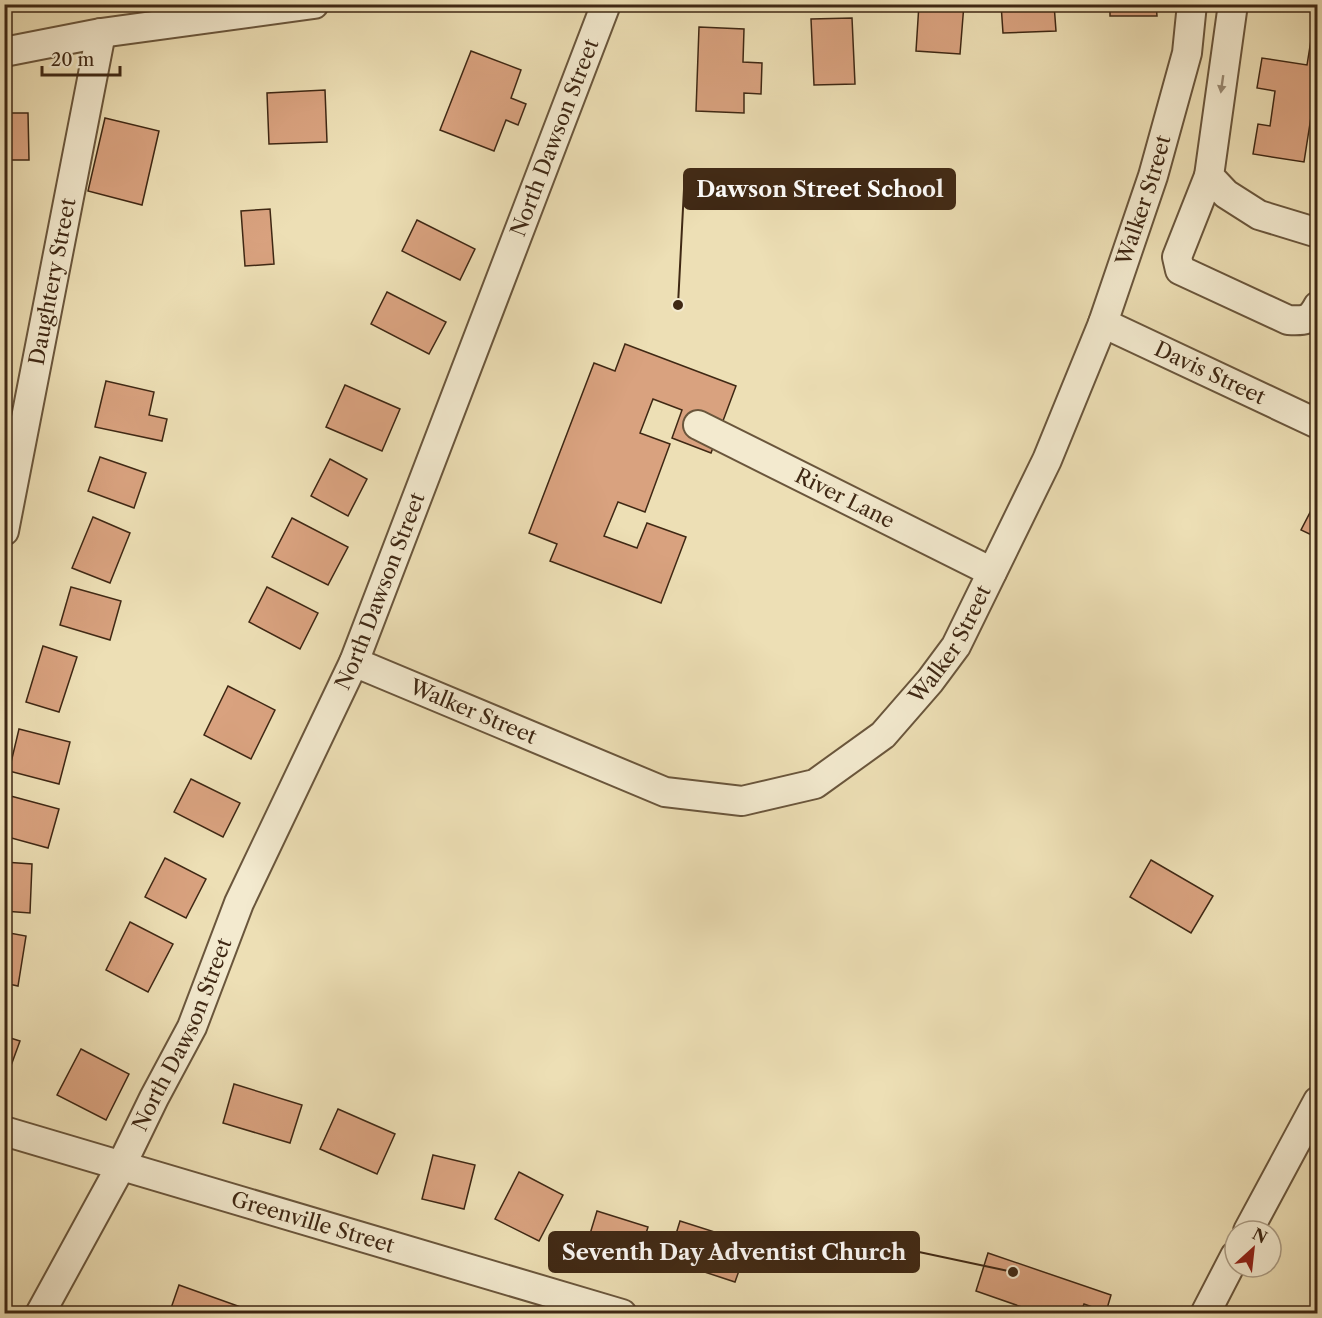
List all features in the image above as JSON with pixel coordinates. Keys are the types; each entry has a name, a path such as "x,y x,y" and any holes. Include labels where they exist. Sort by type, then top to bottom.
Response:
{"street":[{"path":"4,52 100,33 314,4"},
{"name":"North Dawson Street","path":"40,1314 122,1166 154,1098 192,1027 239,903 354,662 606,4"},
{"name":"Walker Street","path":"354,662 665,792 742,801 815,784 884,735 956,646 1047,460 1103,323 1160,154 1187,53 1192,4"},
{"path":"1232,15 1209,176 1177,256 1180,270 1288,320 1302,321 1312,315 1317,306"},
{"name":"Daughtery Street","path":"4,531 100,33"},
{"path":"1209,176 1226,194 1259,215 1317,233"},
{"name":"Davis Street","path":"1103,323 1317,424"},
{"name":"River Lane","path":"698,424 992,572"},
{"path":"1254,1219 1317,1101"},
{"name":"Greenville Street","path":"4,1131 622,1314"},
{"path":"1205,1314 1223,1279"}],"building":[{"path":"919,4 964,4 960,54 916,51"},
{"path":"1001,4 1054,4 1056,31 1003,33"},
{"path":"1110,4 1156,4 1157,16 1110,16"},
{"path":"1315,15 1318,15 1318,118 1311,117 1304,162 1253,154 1258,124 1270,126 1275,91 1257,88 1262,58 1307,65"},
{"path":"852,18 855,84 814,85 811,19"},
{"path":"699,27 744,29 743,62 762,63 761,94 744,93 744,113 696,111"},
{"path":"471,51 521,70 511,98 526,104 518,125 506,120 494,151 440,130"},
{"path":"325,90 327,142 269,144 267,93"},
{"path":"4,113 28,113 29,160 4,160"},
{"path":"105,118 159,131 142,205 88,191"},
{"path":"270,209 274,264 245,266 241,211"},
{"path":"417,220 475,249 460,280 402,251"},
{"path":"387,292 446,322 429,354 371,324"},
{"path":"625,344 736,386 711,453 672,438 682,410 653,399 640,433 670,444 645,512 618,502 604,536 637,548 647,523 686,537 661,603 550,561 557,544 529,533 594,363 615,371"},
{"path":"106,381 154,392 149,415 167,419 162,441 95,427"},
{"path":"345,385 400,409 382,451 326,427"},
{"path":"100,457 146,473 134,508 88,491"},
{"path":"330,459 367,479 348,516 311,496"},
{"path":"1318,497 1318,538 1301,530"},
{"path":"93,517 130,533 110,583 72,568"},
{"path":"292,518 348,547 328,585 272,557"},
{"path":"71,587 121,601 110,640 60,625"},
{"path":"267,587 318,613 300,649 249,622"},
{"path":"43,646 77,657 59,712 26,702"},
{"path":"228,686 275,710 251,759 204,735"},
{"path":"19,729 70,742 59,784 9,771"},
{"path":"191,779 240,803 223,837 174,812"},
{"path":"7,795 59,809 48,848 4,836 4,803"},
{"path":"165,858 206,879 186,918 145,897"},
{"path":"1151,860 1213,896 1191,933 1130,897"},
{"path":"4,862 32,864 30,913 4,911"},
{"path":"130,922 173,944 148,992 106,970"},
{"path":"4,932 26,936 18,986 4,983"},
{"path":"4,1036 20,1041 5,1082 4,1082"},
{"path":"81,1049 129,1074 106,1120 57,1095"},
{"path":"234,1084 302,1105 290,1143 223,1123"},
{"path":"338,1109 395,1134 377,1174 320,1149"},
{"path":"433,1155 475,1165 464,1209 422,1199"},
{"path":"519,1172 563,1195 539,1241 495,1219"},
{"path":"597,1211 648,1227 637,1263 586,1247"},
{"path":"680,1221 771,1250 764,1272 741,1265 735,1282 668,1260"},
{"path":"988,1253 1111,1295 1106,1312 1084,1304 1080,1314 1042,1314 976,1291"},
{"path":"179,1285 249,1310 248,1314 169,1314"}],"place":[{"name":"Dawson Street School","path":"678,305"},
{"name":"Seventh Day Adventist Church","path":"1013,1272"}]}
